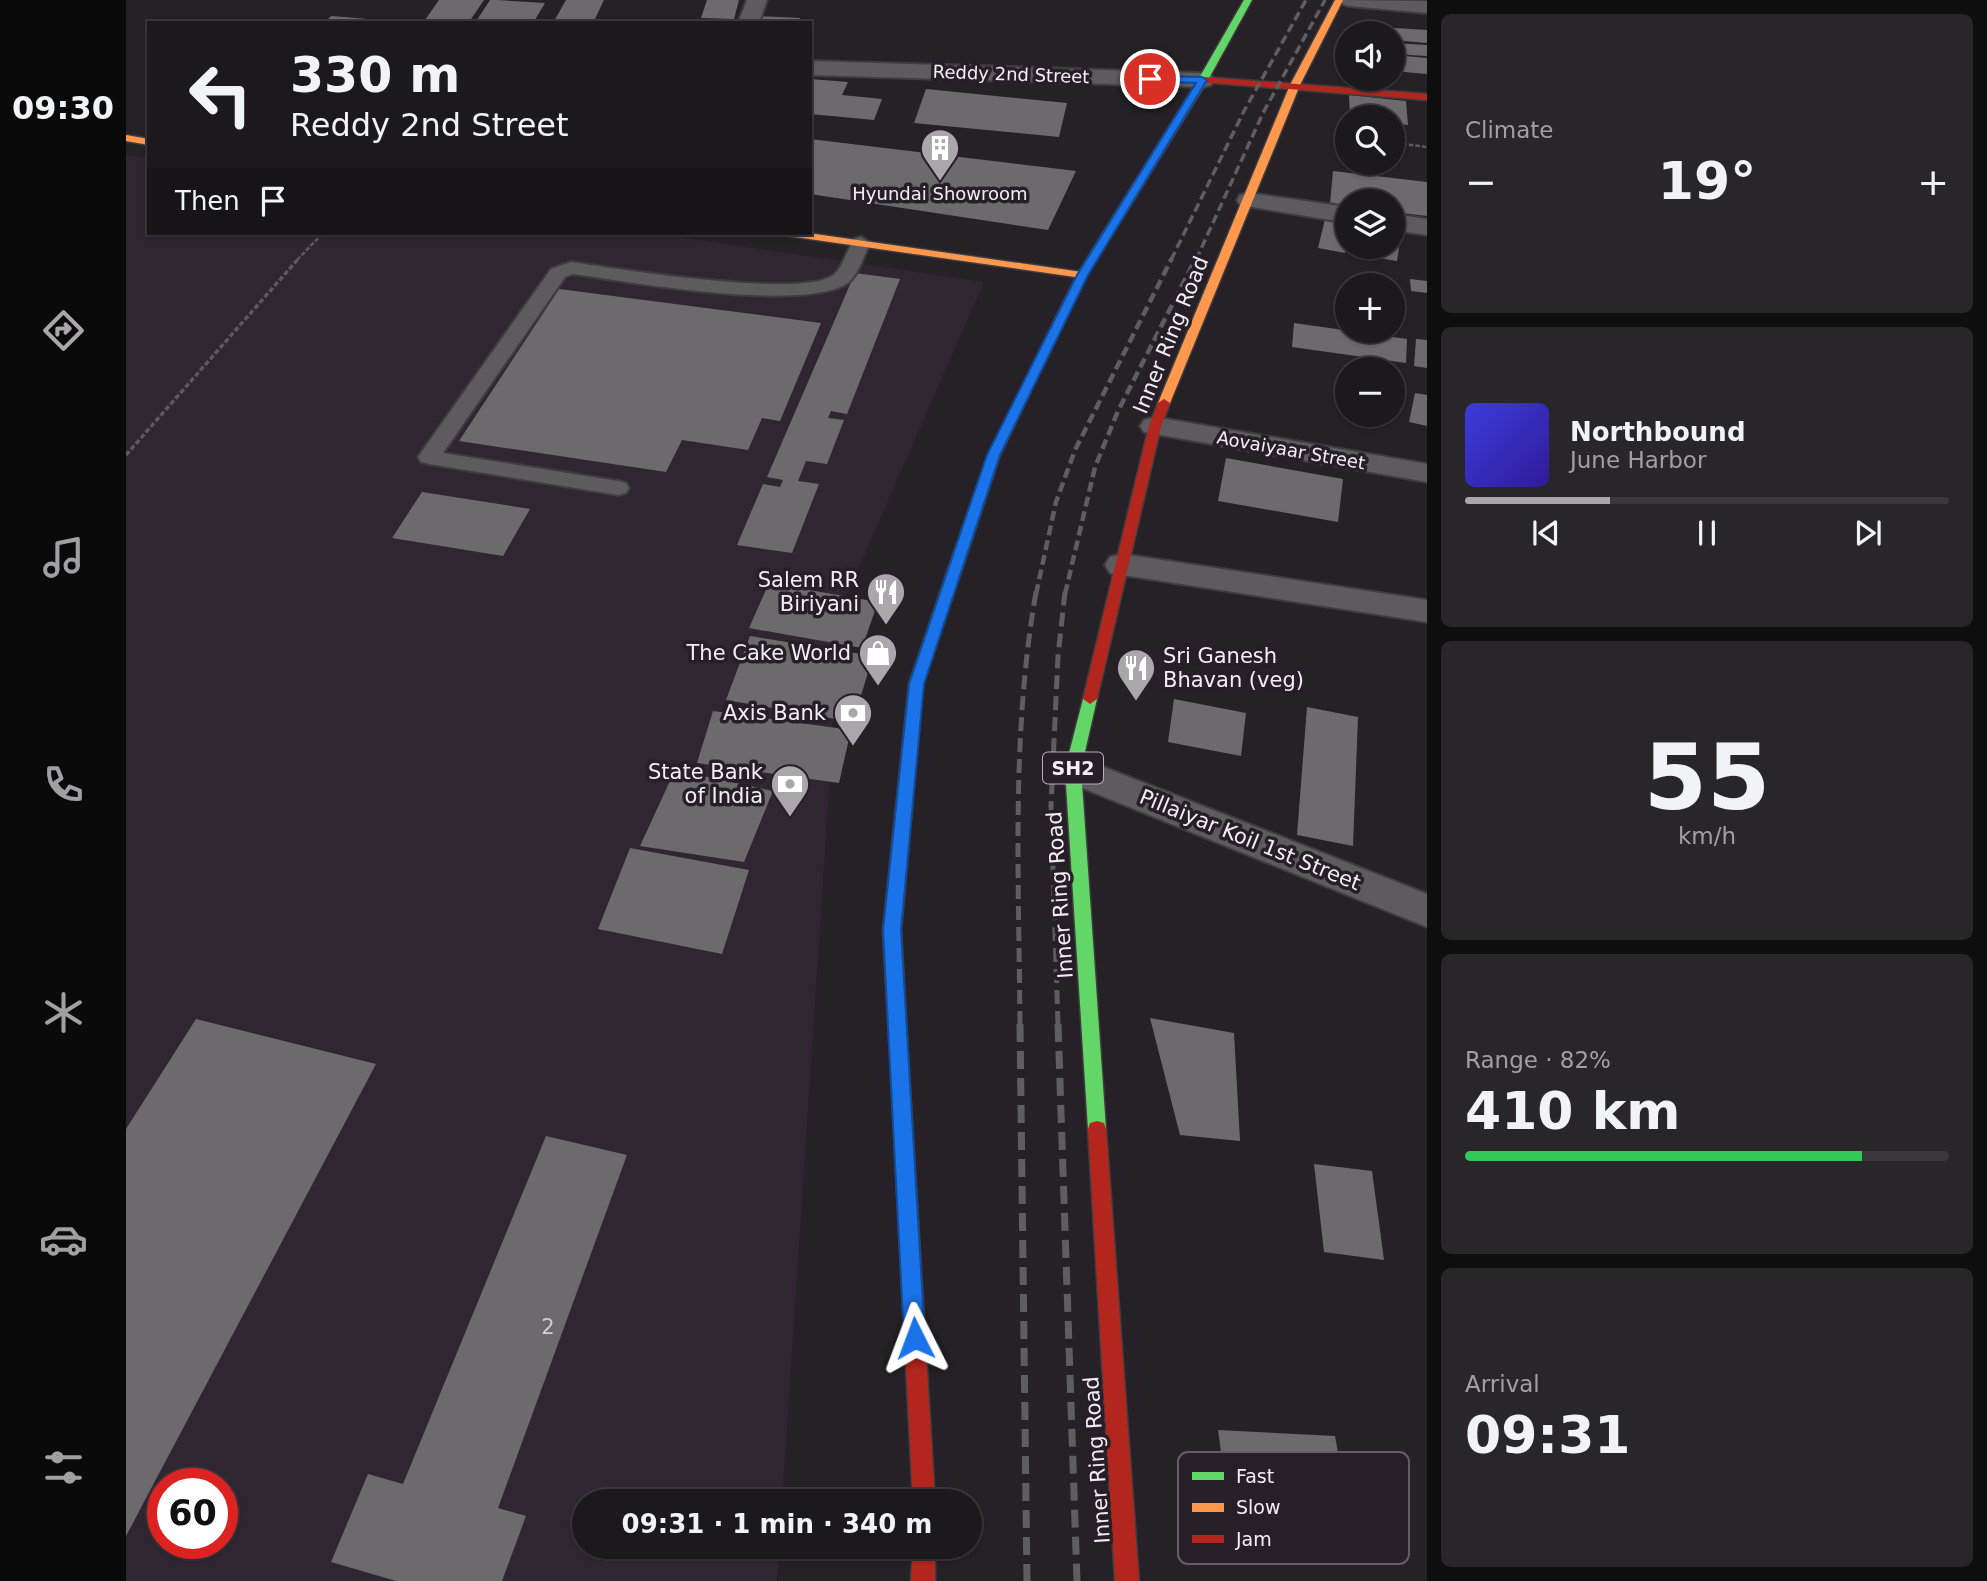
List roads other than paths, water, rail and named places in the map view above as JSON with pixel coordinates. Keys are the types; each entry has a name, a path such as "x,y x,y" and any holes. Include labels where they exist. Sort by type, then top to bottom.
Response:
{"main road":[{"path":"923,1489 892,930 916,684 994,455 1082,275 1248,0"},
{"name":"Inner Ring Road","path":"1126,1581 1073,769 1155,426 1295,85 1339,0"},
{"name":"Reddy 2nd Street","path":"1202,80 1427,97"},
{"path":"126,138 147,142"},
{"path":"803,235 1082,275"},
{"path":"923,1581 924,1559"}],"street":[{"path":"749,21 757,0"},
{"path":"1349,0 1427,7"},
{"name":"Reddy 2nd Street","path":"812,68 1202,80"},
{"path":"1249,200 1335,213"},
{"path":"1405,224 1427,227"},
{"name":"Aovaiyaar Street","path":"1155,426 1427,473"},
{"path":"1122,565 1427,611"},
{"name":"Pillaiyar Koil 1st Street","path":"1073,769 1427,911"}],"lane":[{"path":"618,488 429,457 558,273 571,268 669,281 770,290 825,287 841,279 861,243"}],"railway":[{"path":"1171,259 1244,111 1306,0"},
{"path":"1196,260 1263,113 1325,0"},
{"path":"1065,594 1095,467 1118,411 1196,258"},
{"path":"1036,594 1056,502 1075,450 1171,259"},
{"path":"1020,1025 1018,808 1023,700 1036,592"},
{"path":"1058,1025 1051,806 1058,656 1065,592"},
{"path":"1020,1024 1027,1581"},
{"path":"1058,1024 1077,1581"}],"place":[{"name":"Hyundai Showroom","path":"940,182"},
{"name":"Salem RR Biriyani","path":"886,626"},
{"name":"The Cake World","path":"878,687"},
{"name":"Sri Ganesh Bhavan (veg)","path":"1136,702"},
{"name":"Axis Bank","path":"853,747"},
{"name":"State Bank of India","path":"790,818"}]}
